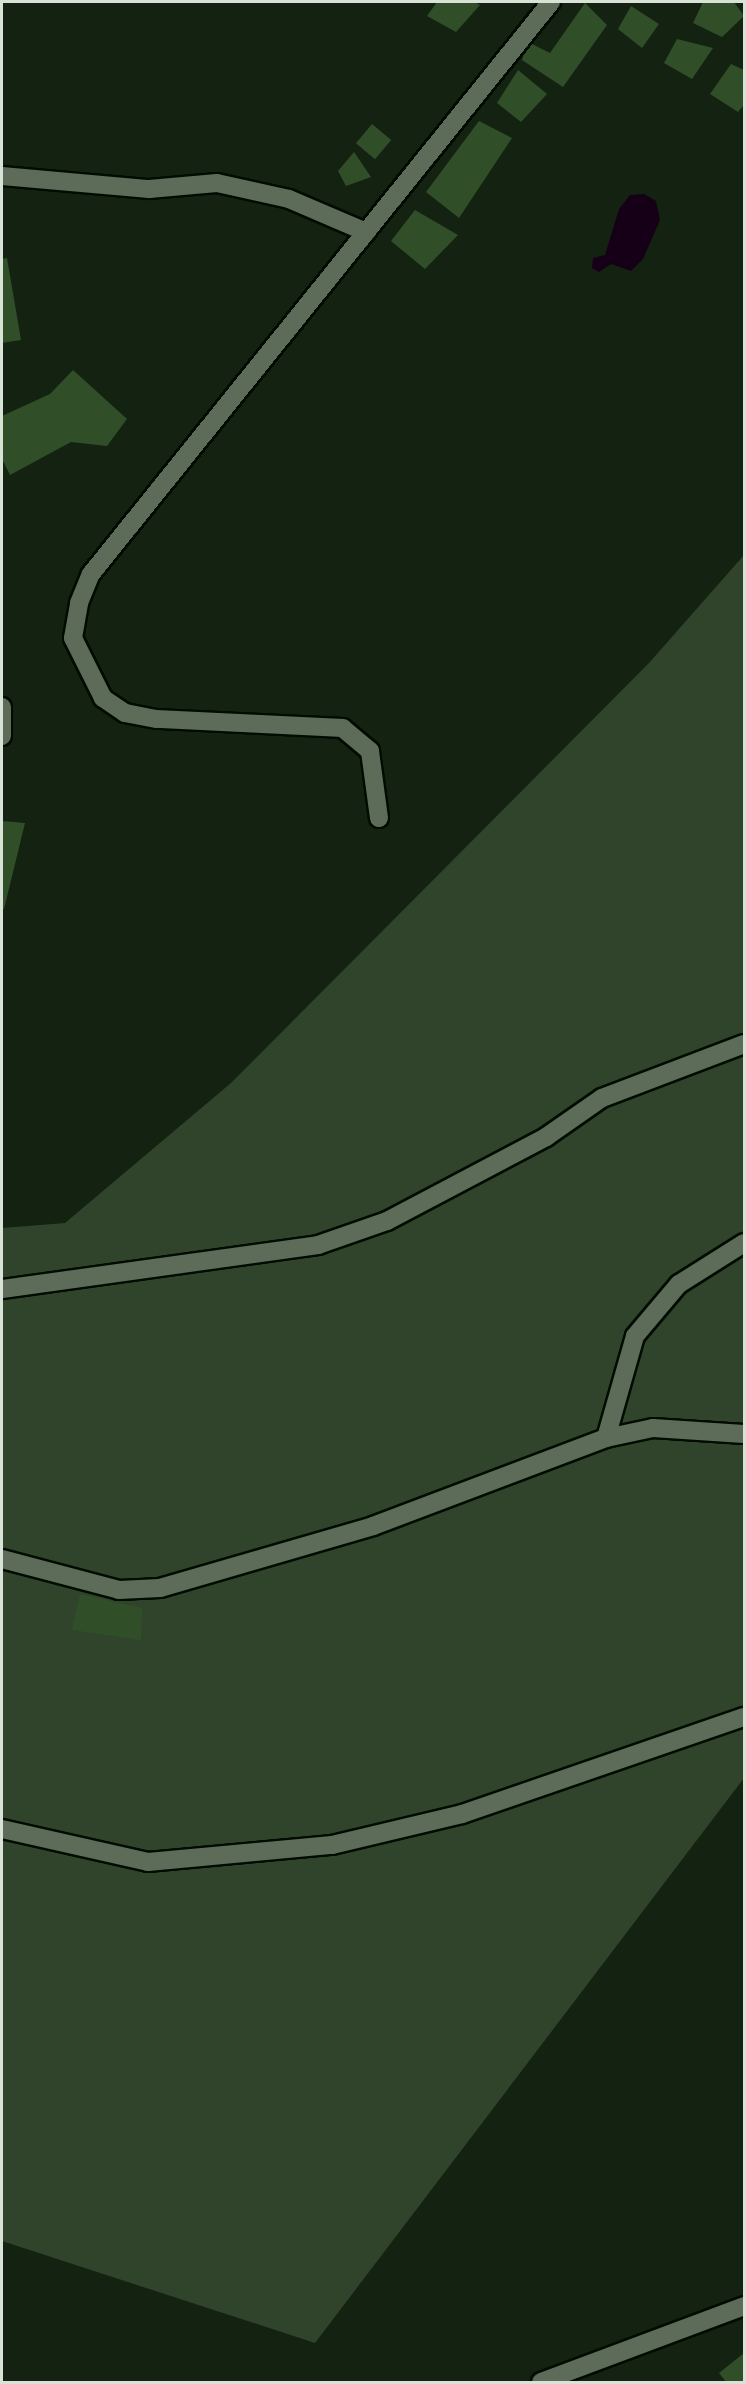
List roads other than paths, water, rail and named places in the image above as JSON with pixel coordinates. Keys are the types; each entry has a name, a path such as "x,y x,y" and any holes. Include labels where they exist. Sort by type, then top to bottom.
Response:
{"street":[{"path":"379,818 374,766 356,735 343,728 156,719 125,713 103,698 73,638 91,574 552,2"},
{"path":"2,176 149,189 217,183 289,199 366,232"},
{"path":"2,707 2,736"},
{"path":"2,1289 318,1245 387,1221 546,1137 602,1098 744,1044"},
{"path":"606,1438 635,1336 679,1284 744,1244"},
{"path":"2,1559 119,1590 192,1581 279,1550 373,1526 606,1438 653,1428 744,1434"},
{"path":"2,1829 148,1862 332,1845 462,1814 744,1717"},
{"path":"542,2382 744,2306"}]}
